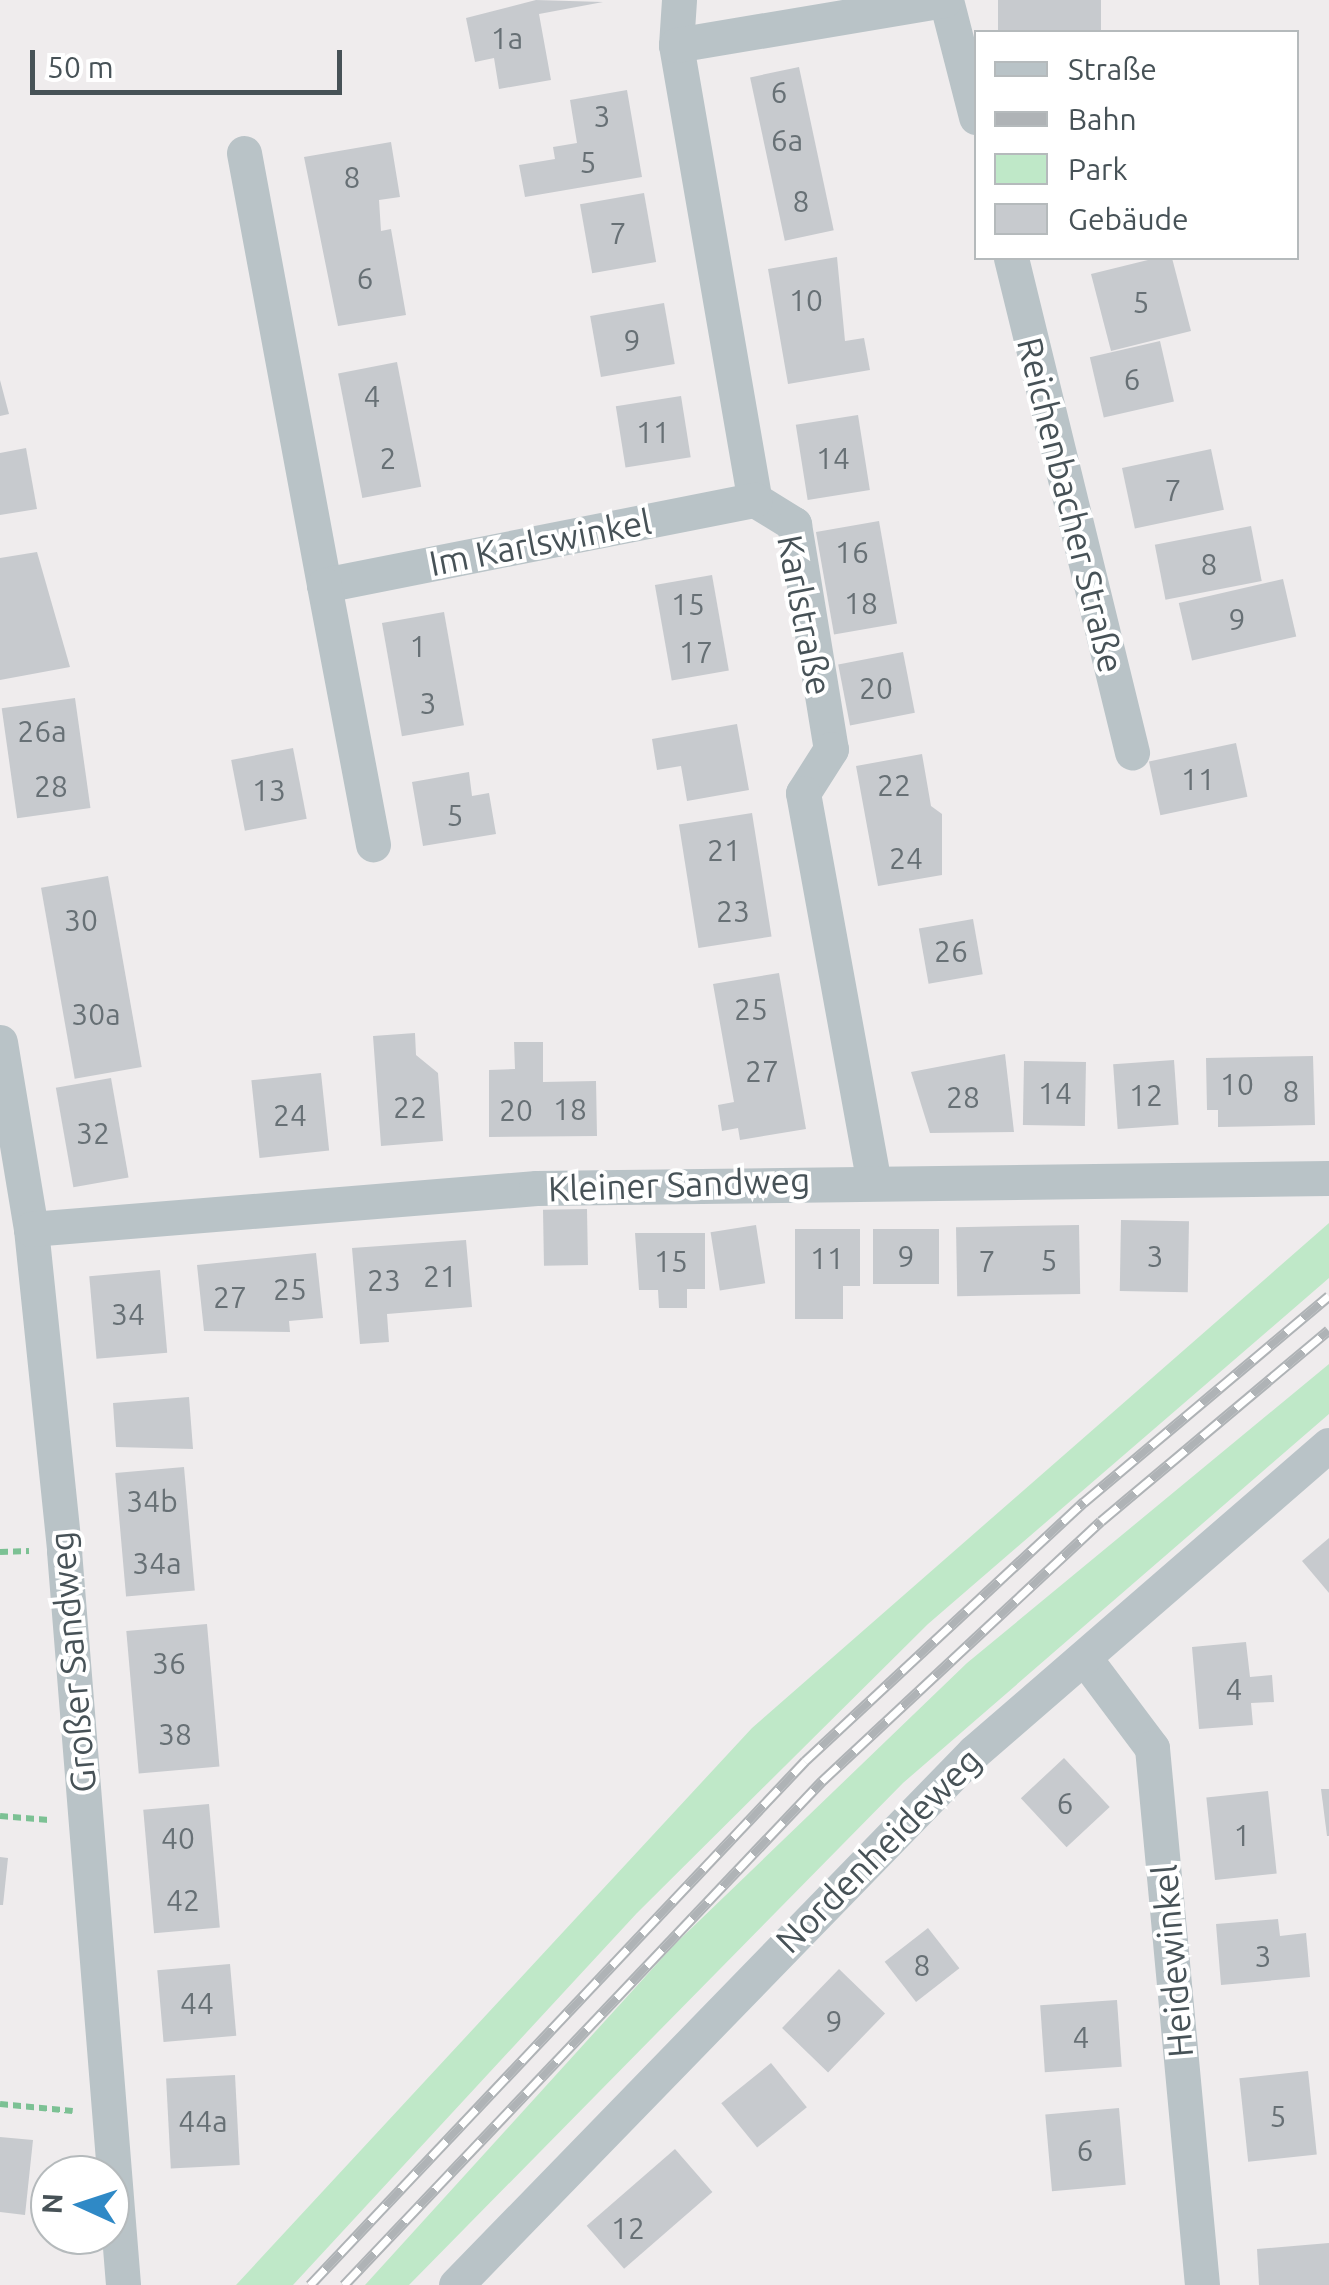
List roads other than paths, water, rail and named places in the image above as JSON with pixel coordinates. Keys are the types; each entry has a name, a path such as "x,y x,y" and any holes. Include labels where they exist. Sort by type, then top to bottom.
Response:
{"street":[{"name":"Karlstraße","path":"679,0 676,44 756,500 794,524 831,749 803,793 873,1178"},
{"path":"676,44 945,0 974,109"},
{"path":"244,154 373,844"},
{"name":"Reichenbacher Straße","path":"1011,260 1132,752"},
{"name":"Im Karlswinkel","path":"324,585 756,500"},
{"name":"Großer Sandweg","path":"0,1042 31,1229 123,2285"},
{"name":"Kleiner Sandweg","path":"31,1229 536,1188 873,1178 1329,1178"},
{"name":"Nordenheideweg","path":"456,2285 974,1752 1086,1660 1329,1445"},
{"name":"Heidewinkel","path":"1086,1660 1152,1748 1202,2285"}],"railway":[{"path":"310,2285 805,1761 1084,1502 1329,1296"},
{"path":"344,2285 822,1781 1101,1521 1329,1330"}]}
